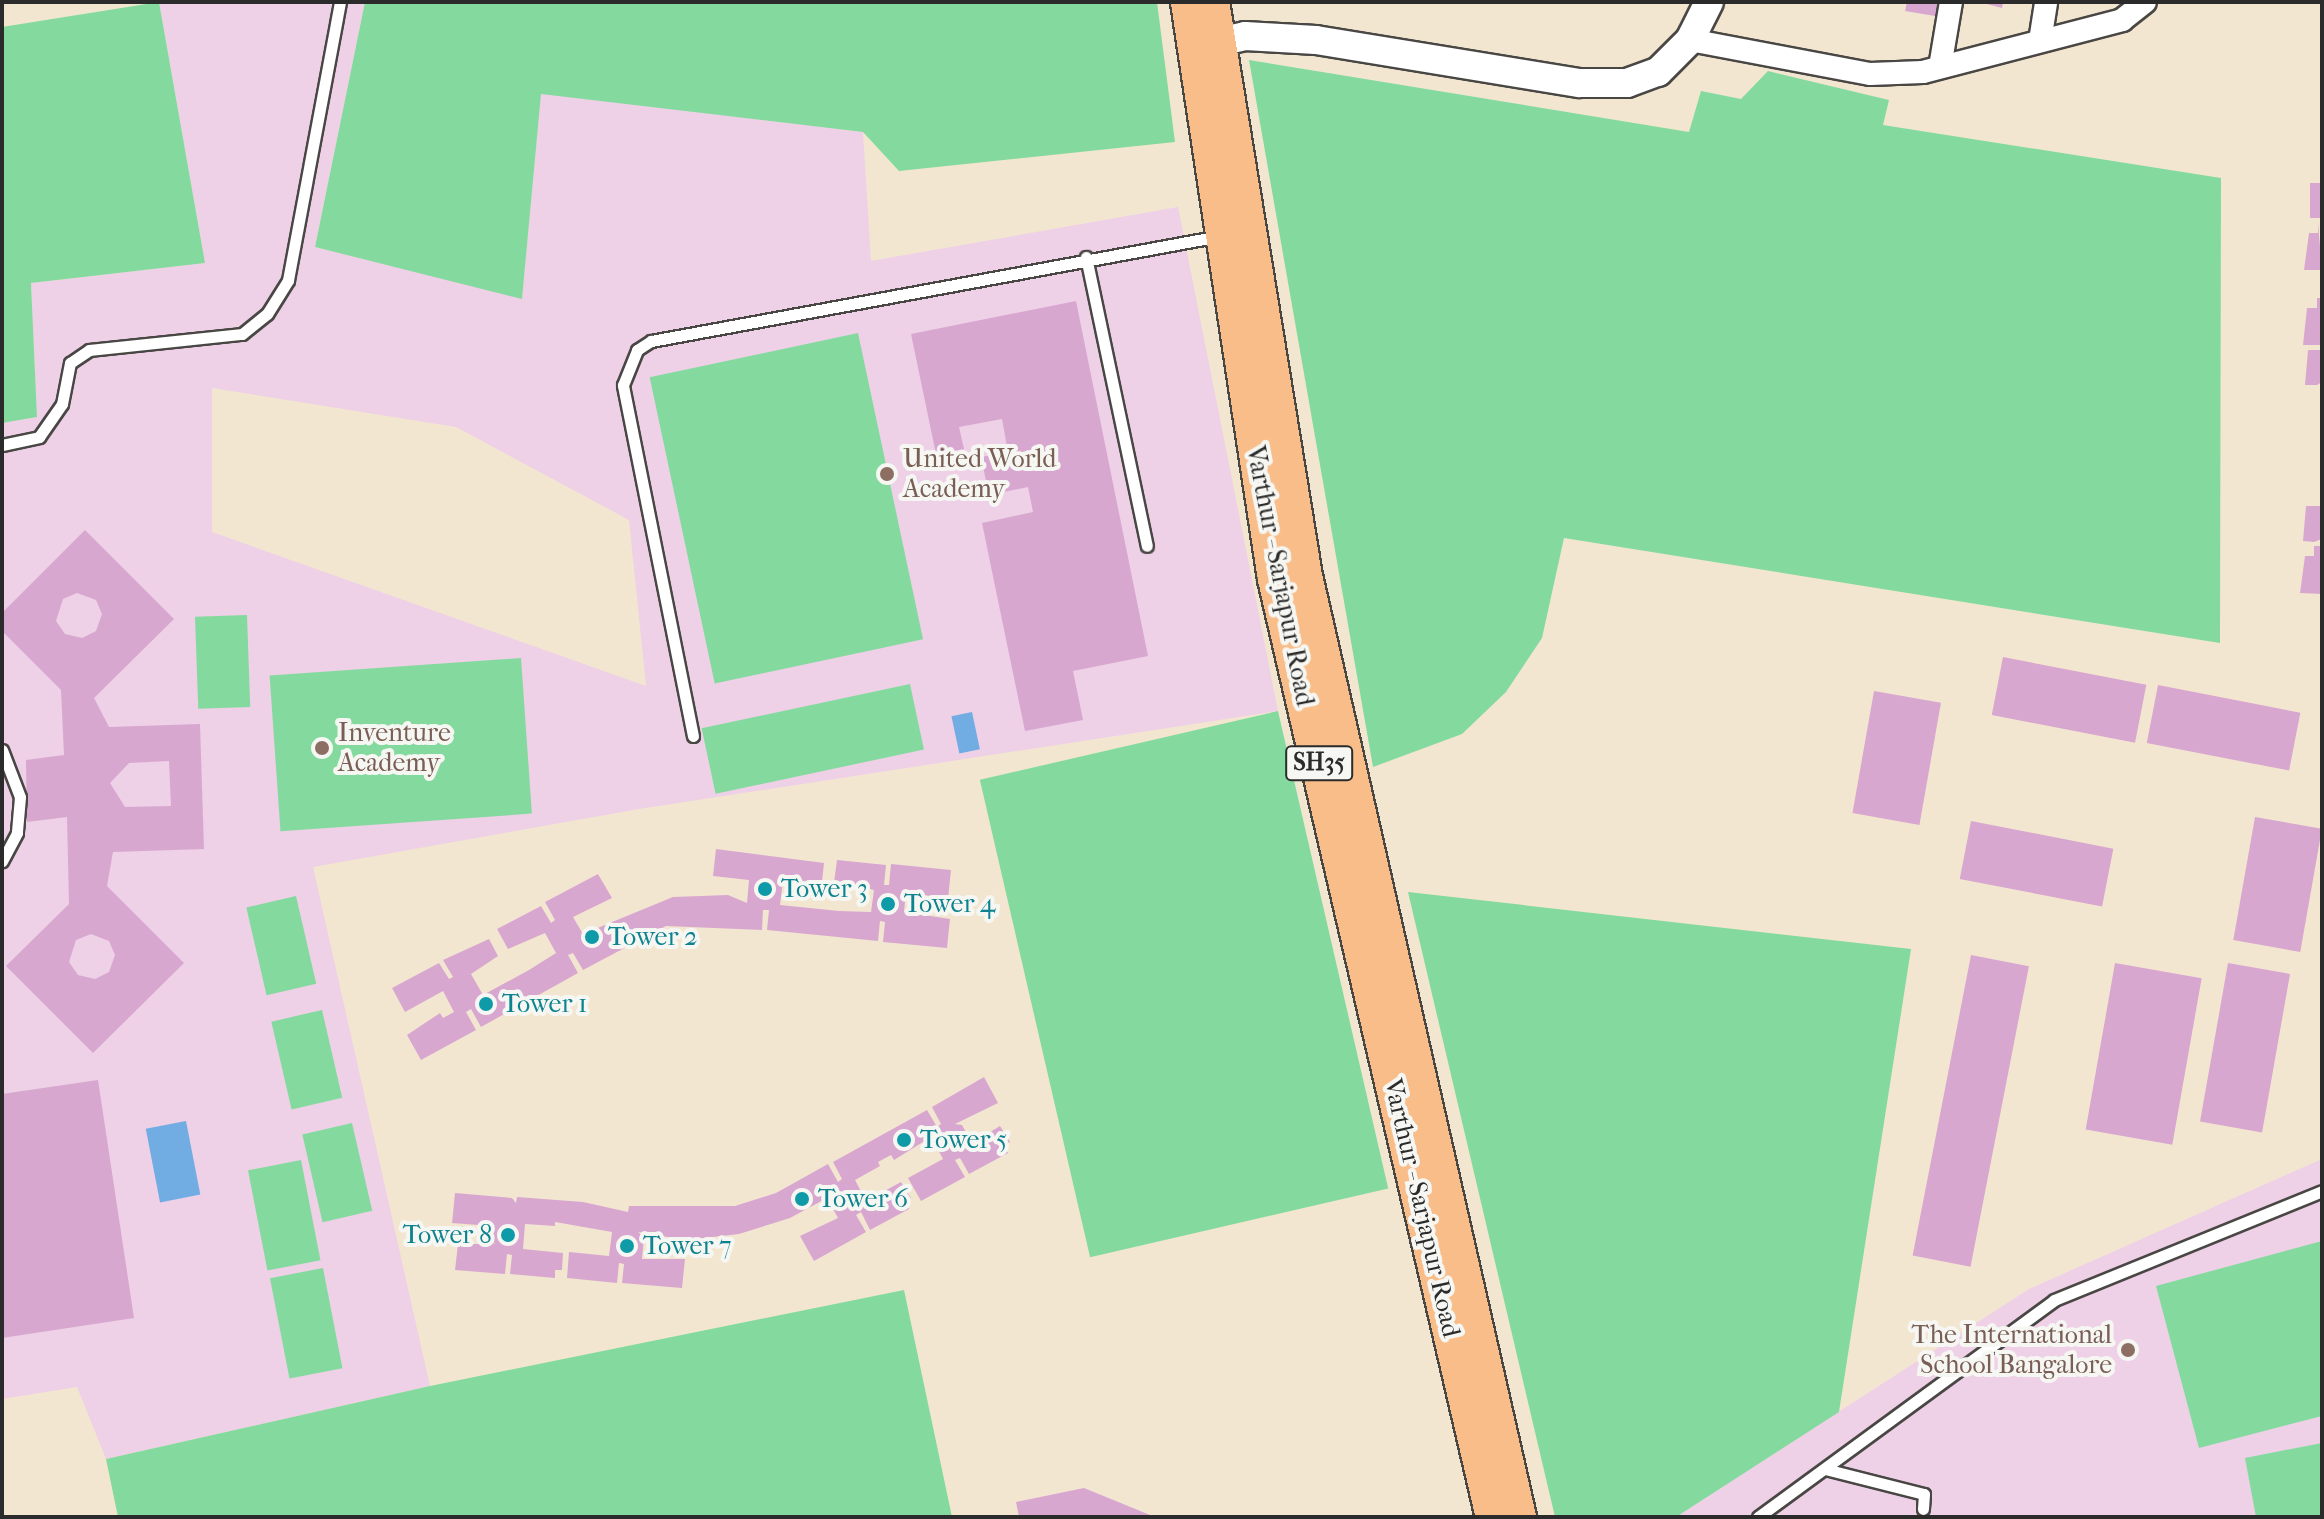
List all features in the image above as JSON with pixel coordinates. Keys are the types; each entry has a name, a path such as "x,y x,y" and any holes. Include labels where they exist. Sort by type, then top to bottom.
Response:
{"main road":[{"name":"Varthur - Sarjapur Road","path":"1188,2 1206,44 1305,576 1519,1517"},
{"name":"Varthur - Sarjapur Road","path":"1212,2 1206,44 1220,236 1275,579 1493,1517"}],"street":[{"path":"1206,44 1245,36 1316,40 1580,83 1627,83 1658,72 1690,40 1709,2"},
{"path":"1940,67 1951,2"},
{"path":"2040,41 2046,2"},
{"path":"1690,40 1870,74 1940,67 2122,20 2145,2"}],"lane":[{"path":"2,445 39,437 62,404 70,363 89,350 242,334 267,314 288,280 340,2"},
{"path":"693,736 623,385 637,350 651,341 1086,257 1220,236"},
{"path":"1086,257 1147,546"},
{"path":"2,750 20,797 17,833 2,861"},
{"path":"1758,1517 2054,1300 2322,1191"},
{"path":"1825,1469 1924,1494 1923,1509"}],"shaded area":[{"path":"159,2 365,2 315,247 522,298 541,93 863,132 871,261 1178,207 1278,711 639,809 313,867 430,1386 106,1459 77,1387 2,1399 2,423 37,417 31,283 205,263","holes":["212,388 456,427 629,520 646,686 212,532"]},
{"name":"The International School Bangalore","path":"2322,1159 2322,1517 1676,1517 2029,1289"}],"green space":[{"path":"159,2 205,263 31,283 37,417 2,423 2,27"},
{"path":"365,2 1157,2 1175,142 899,171 863,132 541,94 522,299 315,247"},
{"path":"1249,60 1689,132 1701,91 1741,99 1768,71 1889,100 1883,125 2221,178 2220,643 1564,538 1542,638 1506,692 1462,734 1373,767"},
{"path":"858,333 923,639 715,683 650,377"},
{"path":"247,615 250,707 198,709 195,617"},
{"path":"521,658 532,814 280,831 270,676"},
{"path":"910,684 924,750 716,794 702,728"},
{"path":"1278,711 1388,1188 1090,1257 980,780"},
{"path":"1408,892 1911,949 1839,1412 1676,1517 1555,1517"},
{"path":"296,896 316,984 267,995 246,907"},
{"path":"322,1010 342,1098 292,1109 271,1022"},
{"path":"352,1123 372,1211 323,1222 302,1134"},
{"path":"301,1160 320,1260 267,1270 248,1170"},
{"path":"2322,1241 2322,1416 2199,1448 2156,1286"},
{"path":"323,1268 342,1368 289,1378 270,1278"},
{"path":"904,1290 952,1517 118,1517 106,1459 430,1386"},
{"path":"2322,1443 2322,1517 2256,1517 2245,1458"}],"water":[{"path":"972,712 980,749 959,754 951,716"},
{"path":"186,1121 200,1195 160,1202 146,1129"}],"building":[{"path":"1907,2 1943,2 1941,17 1905,11"},
{"path":"1979,2 2003,2 2002,8"},
{"path":"2310,183 2322,183 2322,218 2310,218"},
{"path":"2318,223 2322,270 2304,270 2309,233 2318,233"},
{"path":"2317,298 2322,298 2322,345 2303,345 2307,308 2317,308"},
{"path":"1076,301 1148,656 1073,671 1083,720 1025,731 982,523 1033,512 1028,487 989,495 981,457 1008,452 1002,419 959,427 964,449 936,454 911,334"},
{"path":"2308,350 2322,350 2322,382 2317,385 2305,385"},
{"path":"2306,506 2322,506 2322,539 2314,542 2303,541"},
{"path":"85,530 174,619 94,698 109,727 200,724 204,849 113,852 107,886 184,963 93,1053 6,966 69,904 67,817 27,822 26,760 64,755 61,690 2,631 2,613","holes":["77,593 96,600 102,614 96,631 82,638 65,634 56,621 63,599","169,761 171,806 125,807 110,783 129,763","91,934 109,941 115,955 109,972 95,979 78,975 69,962 76,940"]},
{"path":"2314,546 2322,546 2322,594 2300,593 2305,556 2314,556"},
{"path":"2003,657 2146,685 2135,743 1992,715"},
{"path":"2158,685 2300,713 2289,771 2147,743"},
{"path":"1874,691 1941,703 1919,825 1852,813"},
{"path":"2255,817 2322,829 2300,952 2233,940"},
{"path":"1971,821 2113,849 2102,907 1960,879"},
{"path":"716,849 824,863 822,882 783,881 780,905 839,911 871,912 874,890 834,882 837,860 886,865 884,885 889,885 891,864 951,870 948,899 906,892 904,912 950,919 947,948 883,942 885,922 880,921 878,941 767,930 769,910 763,910 762,930 666,926 583,970 573,953 568,955 578,973 481,1027 471,1009 466,1012 476,1030 421,1060 407,1035 440,1013 443,1018 454,1012 443,991 405,1012 392,988 439,963 449,979 453,977 443,960 489,939 498,956 471,974 483,995 529,970 556,953 545,933 508,949 497,929 541,906 551,923 555,920 545,902 598,874 612,898 573,917 583,934 673,897 728,895 747,903 749,880 713,876"},
{"path":"1971,955 2029,966 1971,1267 1913,1255"},
{"path":"2115,963 2202,978 2172,1145 2086,1129"},
{"path":"2228,963 2290,974 2262,1132 2200,1122"},
{"path":"984,1077 998,1103 955,1124 962,1125 972,1143 1000,1126 1010,1142 1004,1146 1008,1153 969,1174 960,1158 955,1160 965,1177 921,1201 908,1178 943,1159 931,1137 894,1160 891,1155 878,1162 880,1166 855,1180 866,1201 901,1182 911,1198 905,1201 909,1209 870,1230 861,1212 856,1215 866,1232 814,1261 800,1236 838,1218 827,1198 790,1218 739,1234 686,1240 638,1232 644,1237 642,1259 685,1259 682,1288 622,1283 624,1264 619,1263 617,1283 567,1278 569,1252 609,1256 612,1232 555,1222 555,1226 525,1224 523,1249 563,1253 562,1270 555,1270 555,1278 510,1274 512,1255 507,1254 505,1274 455,1270 458,1244 496,1244 490,1243 492,1226 452,1223 455,1193 512,1198 516,1203 517,1197 583,1202 628,1212 629,1206 735,1206 776,1193 828,1164 838,1182 842,1179 833,1162 927,1110 937,1127 941,1124 932,1107"},
{"path":"98,1080 134,1318 2,1338 2,1094"},
{"path":"1084,1488 1155,1517 1019,1517 1016,1502"}],"place":[{"name":"United World Academy","path":"887,474"},
{"name":"Inventure Academy","path":"322,748"},
{"name":"Tower 3","path":"765,889"},
{"name":"Tower 4","path":"888,904"},
{"name":"Tower 2","path":"592,937"},
{"name":"Tower 1","path":"486,1004"},
{"name":"Tower 5","path":"904,1140"},
{"name":"Tower 6","path":"802,1199"},
{"name":"Tower 8","path":"508,1235"},
{"name":"Tower 7","path":"627,1246"},
{"name":"The International School Bangalore","path":"2128,1350"}]}
